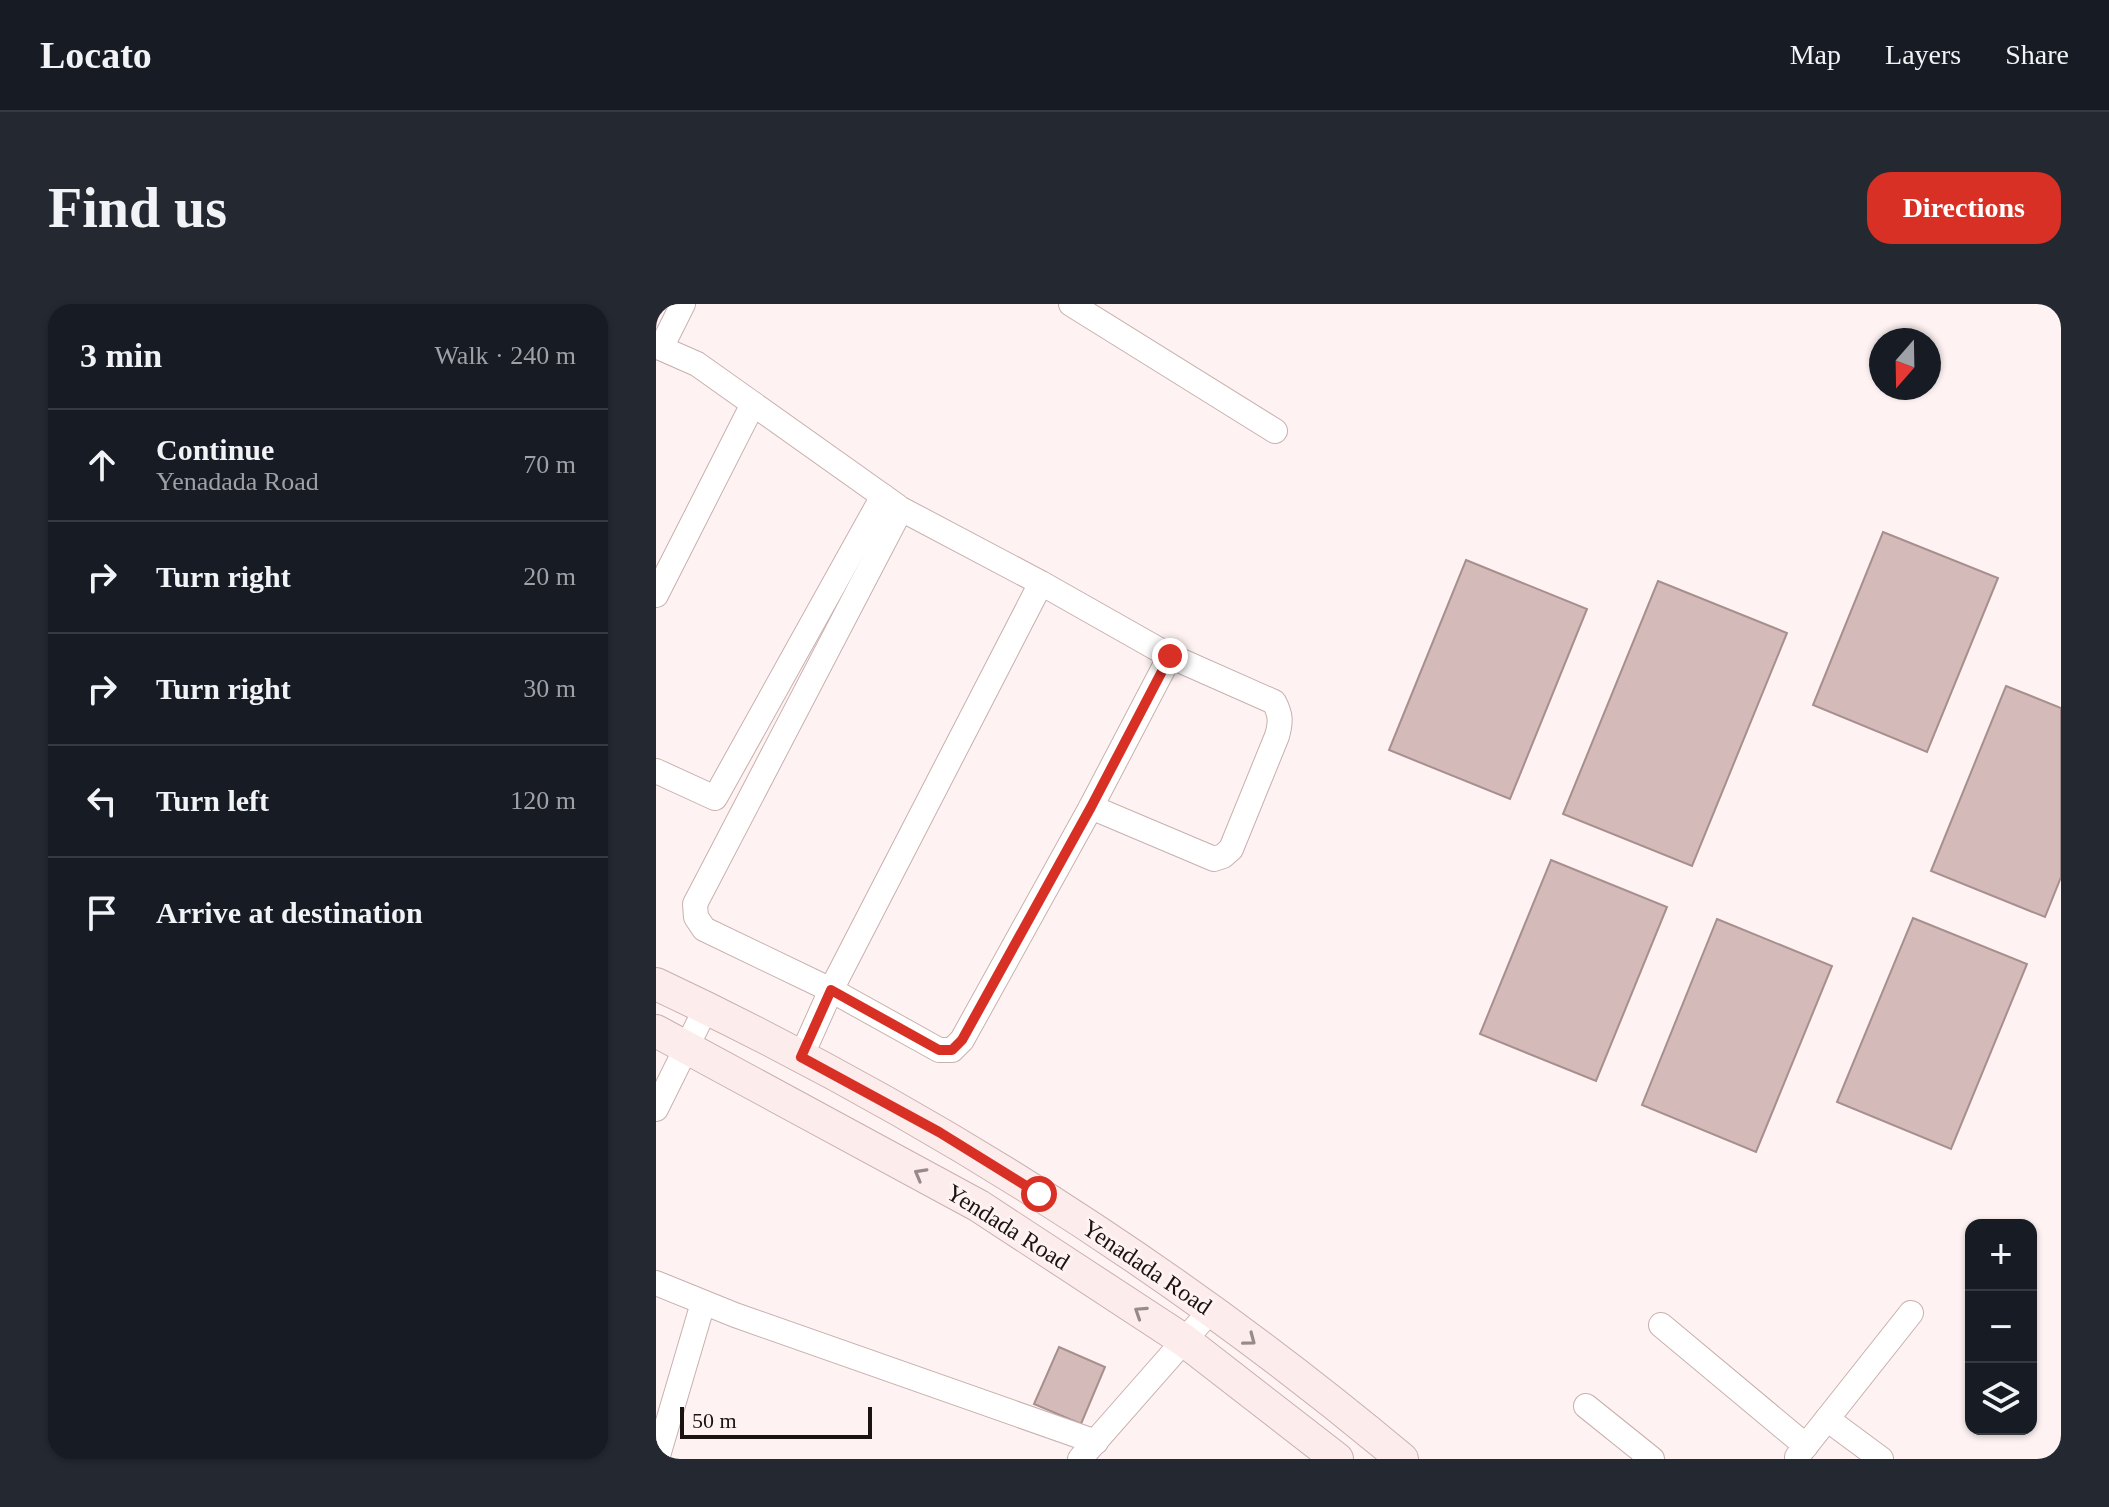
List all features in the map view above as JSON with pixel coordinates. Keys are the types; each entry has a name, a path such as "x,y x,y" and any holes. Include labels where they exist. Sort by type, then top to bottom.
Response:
{"main road":[{"path":"656,984 706,1008"},
{"name":"Yenadada Road","path":"706,1008 939,1132 1151,1268 1211,1310 1402,1459"},
{"name":"Yendada Road","path":"656,1031 979,1206 1185,1341 1337,1459"}],"street":[{"path":"683,304 659,347 697,364 892,503 1170,656 1274,702 1279,711 1282,721 1277,736 1231,849 1223,856 1214,859 1091,807"},
{"path":"1071,304 1275,431"},
{"path":"656,595 753,404"},
{"path":"656,771 715,798 892,503"},
{"path":"892,503 695,904 696,917 704,929 831,990 939,1050 952,1050 962,1040 1091,807 1170,656"},
{"path":"801,1057 831,990 1041,583"},
{"path":"656,1109 706,1008"},
{"path":"656,1283 1088,1451 1211,1310"},
{"path":"657,1459 703,1303"},
{"path":"1661,1325 1801,1453 1911,1313"},
{"path":"1586,1406 1652,1459"},
{"path":"1827,1419 1881,1459"}],"building":[{"path":"1883,532 1998,578 1927,752 1813,705"},
{"path":"1466,560 1587,609 1510,799 1389,750"},
{"path":"1658,581 1787,633 1692,866 1563,814"},
{"path":"2006,686 2061,708 2061,877 2045,917 1931,871"},
{"path":"1551,860 1667,907 1596,1081 1480,1034"},
{"path":"1913,918 2027,964 1951,1149 1837,1102"},
{"path":"1717,919 1832,966 1756,1152 1642,1105"},
{"path":"1059,1347 1105,1367 1081,1424 1034,1404"}],"route":[{"path":"1039,1194 939,1132 801,1057 831,990 939,1050 952,1050 962,1040 1091,807 1170,656"}]}
